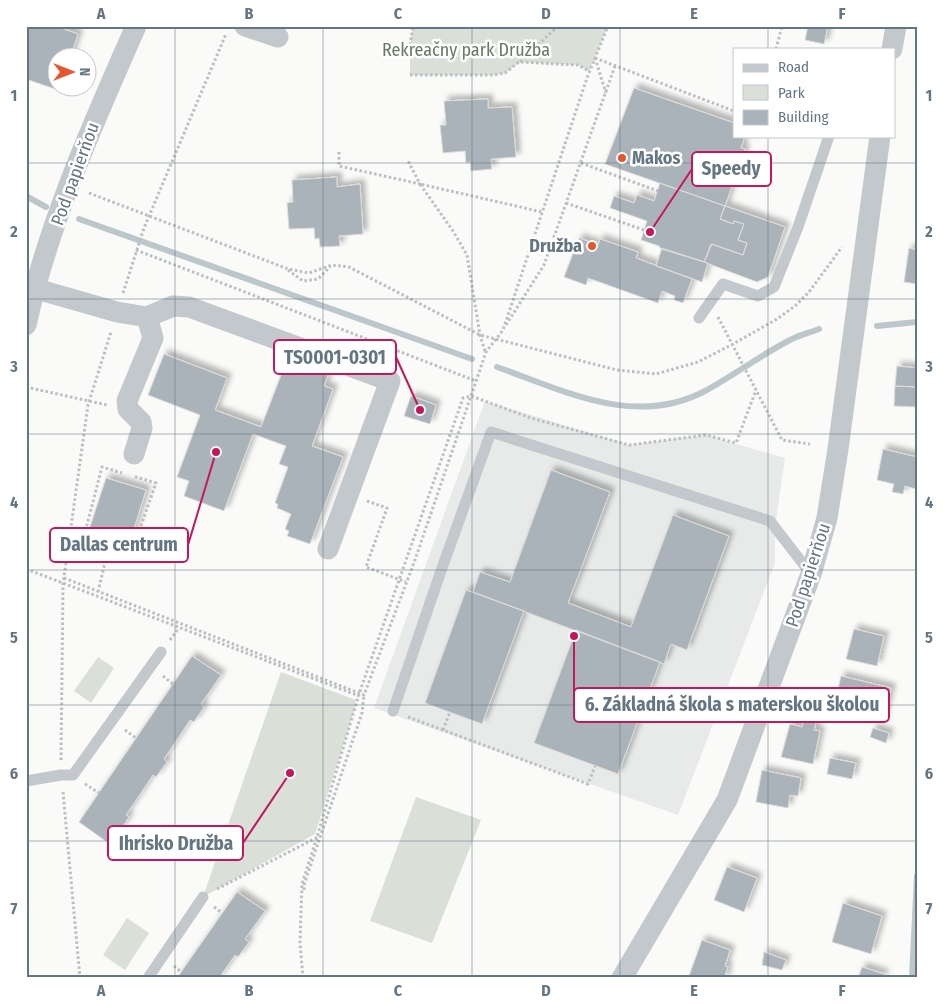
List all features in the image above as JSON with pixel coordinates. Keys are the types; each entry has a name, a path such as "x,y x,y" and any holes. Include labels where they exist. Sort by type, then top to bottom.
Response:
{"street":[{"name":"Pod papierňou","path":"26,325 30,287 80,155 136,26"},
{"path":"245,26 278,37"},
{"path":"892,48 896,26"},
{"name":"Pod papierňou","path":"622,978 727,800 811,574 826,518 838,449 880,138"},
{"path":"30,287 117,312 147,316 173,306 189,307 390,381 328,549"},
{"path":"134,454 142,428 141,422 128,409 127,401 153,338 147,316"}],"lane":[{"path":"699,318 723,284 758,296 774,288 798,227 828,138"},
{"path":"393,711 491,432 770,521 811,574"},
{"path":"26,781 72,775 161,652"},
{"path":"148,978 203,897"}],"path":[{"path":"80,978 61,775 63,584 89,402 144,228 230,26"},
{"path":"410,45 414,26"},
{"path":"410,75 493,75 505,73 558,26"},
{"path":"503,330 589,71 608,26"},
{"path":"776,48 782,26"},
{"path":"595,58 733,111"},
{"path":"595,58 606,93"},
{"path":"519,62 578,65 589,71"},
{"path":"203,897 319,836 362,713 364,695 415,560 486,352 503,330 544,265 616,66"},
{"path":"338,152 338,166 542,212"},
{"path":"408,161 420,184 453,231 467,255 480,335 486,352"},
{"path":"581,162 658,191"},
{"path":"69,185 288,269 309,273 332,265 349,266 480,335 617,370 656,374 698,362 777,319 795,306 809,292 848,240"},
{"path":"566,203 644,230"},
{"path":"136,250 476,381"},
{"path":"288,269 303,281 318,279 332,265"},
{"path":"710,302 782,440 810,444"},
{"path":"26,387 89,402"},
{"path":"304,978 302,944 304,885 359,695 463,398 471,396 531,418 629,445 706,435 736,443 756,390"},
{"path":"102,467 156,483 132,554 106,558 81,548 102,467"},
{"path":"348,494 387,508 366,567 406,582"},
{"path":"98,592 110,543"},
{"path":"26,569 359,695 364,695"},
{"path":"64,578 359,695"},
{"path":"393,711 588,784 595,766"},
{"path":"443,730 450,712"}],"shaded area":[{"path":"485,401 629,445 706,435 785,458 775,528 775,563 678,815 374,708"}],"green space":[{"name":"Rekreačny park Družba","path":"413,26 608,26 589,71 578,65 520,62 505,73 493,75 410,75 410,45"},
{"path":"98,657 114,668 91,703 74,691"},
{"path":"281,672 356,700 315,834 203,897"},
{"path":"416,797 481,820 432,943 370,921"},
{"path":"127,918 149,933 125,970 103,955"}],"building":[{"path":"26,26 55,26 78,34 73,48 48,48 48,87 26,79"},
{"path":"808,26 828,26 824,44 805,40"},
{"path":"634,88 733,123 733,138 744,138 741,148 745,149 725,206 605,164"},
{"path":"488,99 488,108 512,107 516,157 491,159 492,169 471,171 470,162 466,163 465,151 443,153 440,125 446,125 444,101"},
{"path":"337,177 337,187 360,184 363,234 339,236 340,246 320,247 319,238 315,239 314,228 289,229 287,203 293,202 292,180"},
{"path":"660,183 725,206 720,219 733,224 734,221 744,224 738,240 747,243 743,255 711,244 704,262 661,249 659,246 641,240 647,221 610,208 614,196 634,203 637,195 654,201"},
{"path":"725,206 785,227 768,277 757,282 704,262 712,244 743,255 747,243 738,240 744,224 734,221 733,224 720,219"},
{"path":"579,238 598,245 600,239 638,252 636,258 692,279 683,303 674,300 675,296 662,291 658,303 588,278 586,285 564,277"},
{"path":"662,248 708,263 702,282 656,266"},
{"path":"909,248 917,250 917,284 904,282"},
{"path":"164,354 227,378 215,410 261,427 283,370 297,375 303,360 332,365 324,386 333,389 312,446 343,457 310,544 287,536 289,531 285,529 291,514 277,508 278,504 275,503 288,467 279,464 286,446 253,434 224,511 184,496 189,481 177,477 200,415 148,395"},
{"path":"897,366 917,368 917,387 895,386"},
{"path":"895,386 917,387 917,407 894,406"},
{"path":"411,396 436,405 430,424 404,416"},
{"path":"883,449 917,457 916,489 905,486 903,494 892,492 894,484 877,480"},
{"path":"551,470 610,492 568,603 631,627 673,515 729,536 687,650 671,644 664,664 473,592 480,572 510,582"},
{"path":"106,478 146,490 128,548 87,536"},
{"path":"466,590 524,611 482,724 425,703"},
{"path":"854,629 884,636 877,666 846,659"},
{"path":"576,630 660,662 618,774 534,743"},
{"path":"192,656 221,675 201,704 204,707 194,722 190,720 164,759 167,762 156,777 153,775 126,815 129,817 119,832 115,830 107,842 79,822"},
{"path":"841,676 891,688 882,724 833,712"},
{"path":"804,719 816,722 814,730 820,731 813,764 781,757 790,724 802,727"},
{"path":"873,728 889,733 886,743 870,737"},
{"path":"830,758 856,763 852,779 827,774"},
{"path":"762,770 801,778 798,796 790,795 788,808 756,802"},
{"path":"727,867 757,878 744,912 714,900"},
{"path":"237,892 265,911 245,939 249,942 238,957 235,955 219,978 177,978"},
{"path":"843,903 882,916 871,954 832,942"},
{"path":"702,940 730,950 725,966 728,967 725,975 727,978 694,978 689,976"},
{"path":"764,952 786,960 782,970 762,965"},
{"path":"862,967 884,974 883,978 858,978"}],"waterway":[{"path":"26,196 46,207"},
{"path":"79,219 472,359"},
{"path":"877,326 917,322"},
{"path":"497,367 574,395 600,402 626,406 653,406 679,402 705,391 779,346 819,329"},
{"path":"912,978 917,876"}],"place":[{"name":"Makos","path":"622,158"},
{"name":"Speedy","path":"650,232"},
{"name":"Družba","path":"592,246"},
{"name":"TS0001-0301","path":"420,410"},
{"name":"Dallas centrum","path":"216,452"},
{"name":"6. Základná škola s materskou školou","path":"574,636"},
{"name":"Ihrisko Družba","path":"290,773"}]}
